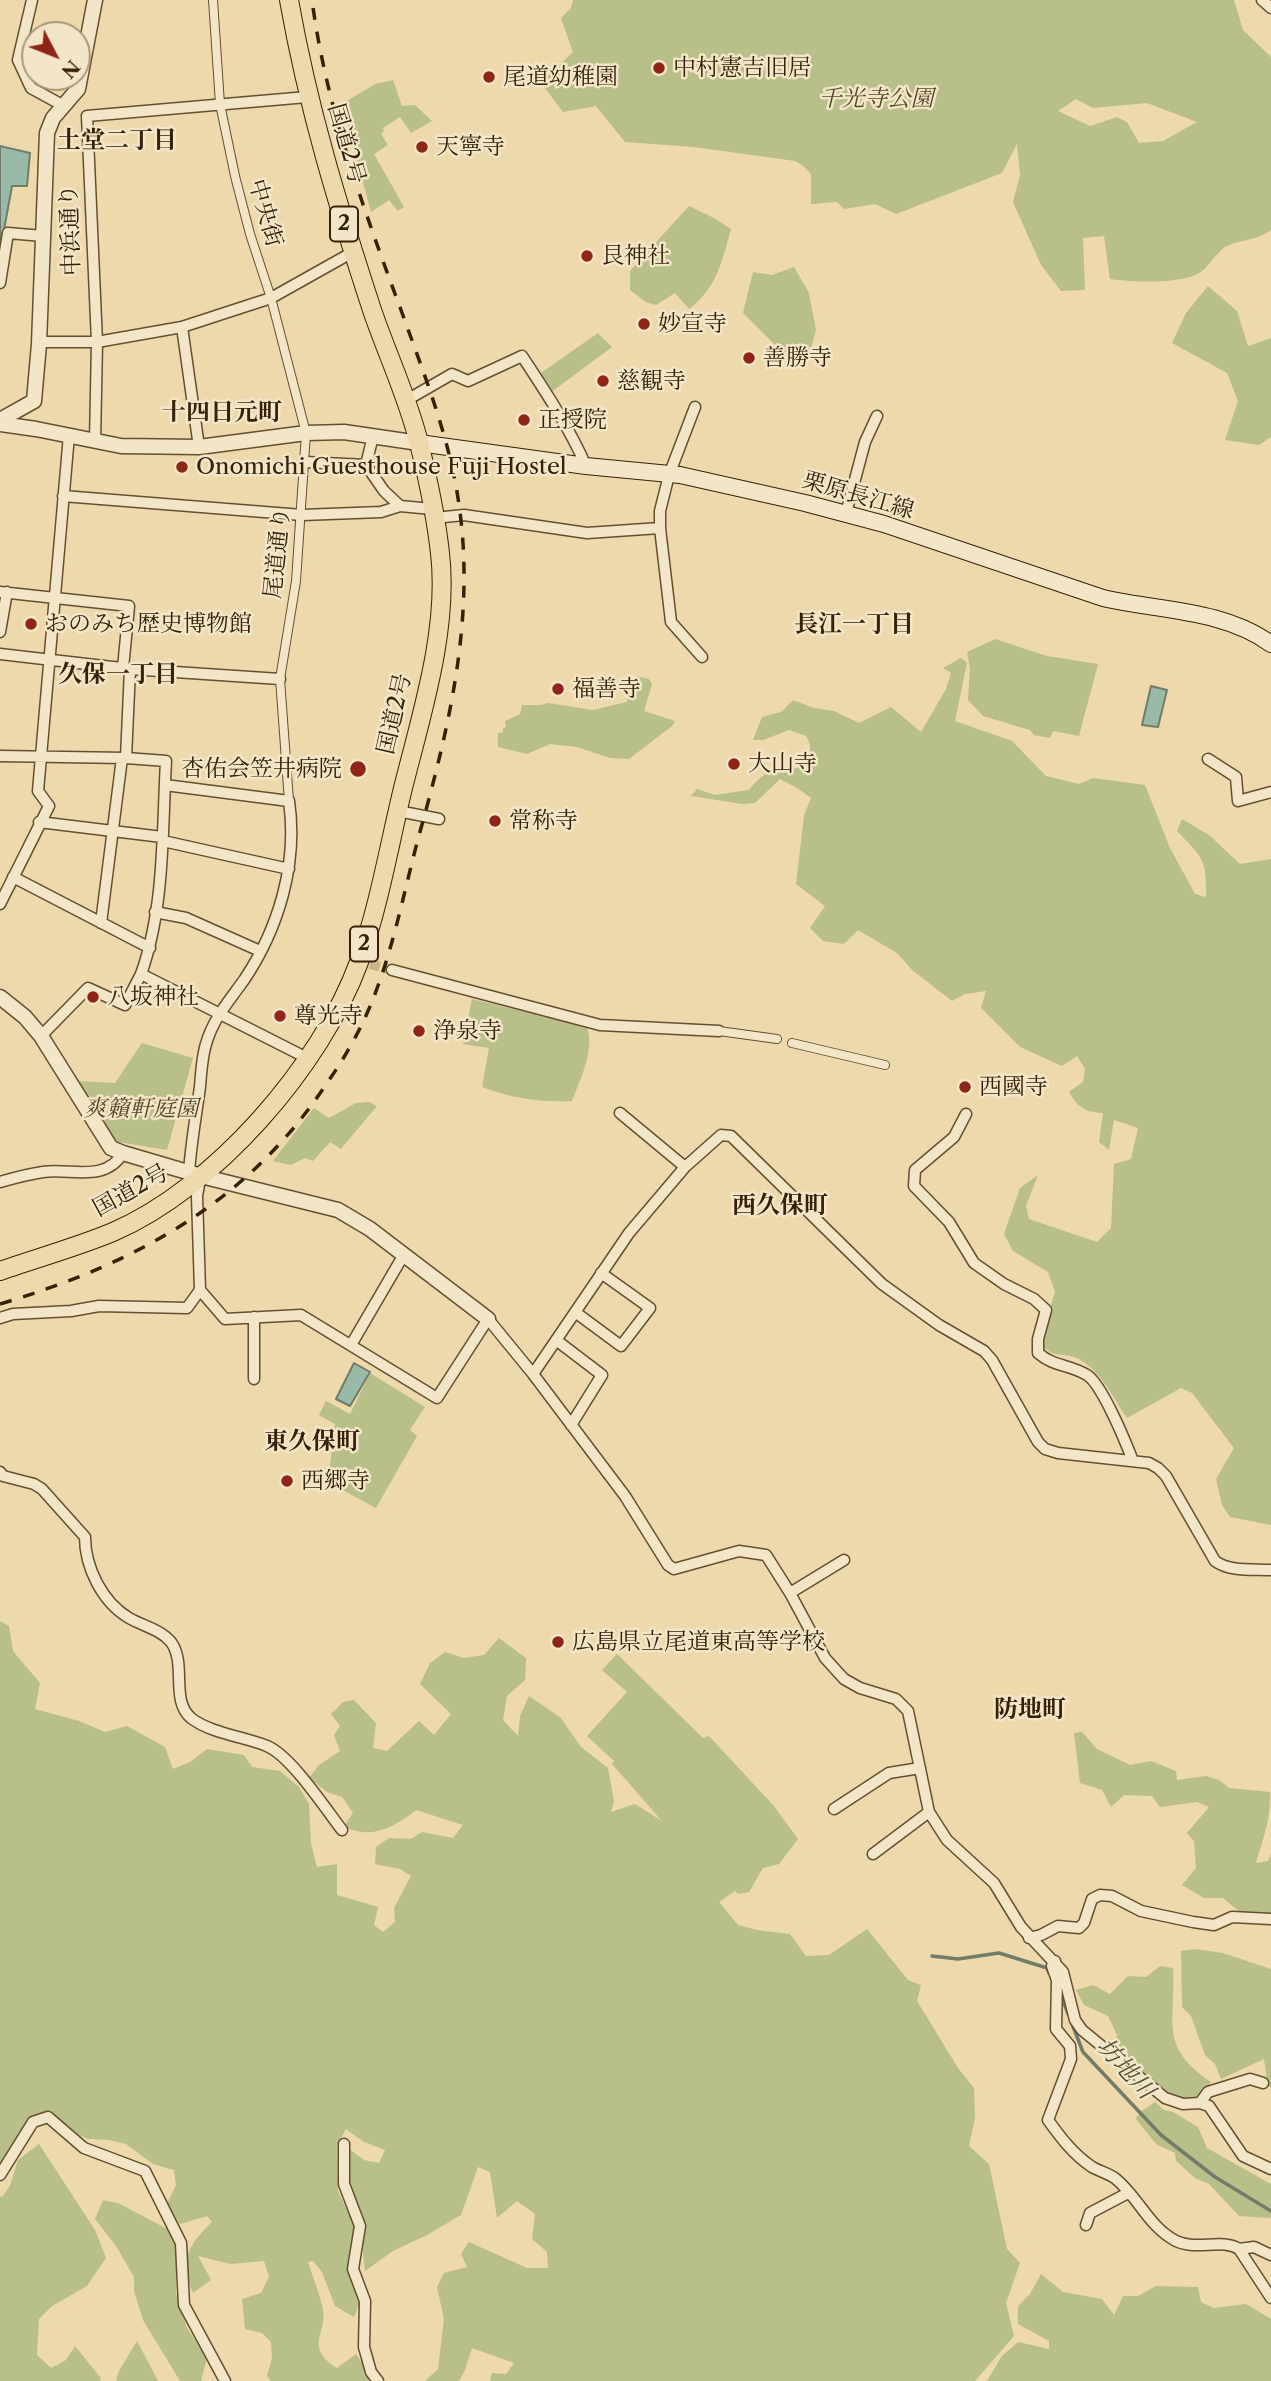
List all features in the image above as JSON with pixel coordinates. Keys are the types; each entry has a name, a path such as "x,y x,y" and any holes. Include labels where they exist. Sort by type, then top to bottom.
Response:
{"highway":[{"name":"国道2号","path":"0,1271 113,1232 151,1212 260,1118 309,1059 365,962 425,696 438,626 441,567 419,443 353,252 307,97 289,0"}],"main road":[{"name":"栗原長江線","path":"419,443 586,466 680,475 846,513 1103,598 1135,606 1184,612 1242,626 1271,644"}],"street":[{"path":"27,21 32,0"},
{"path":"89,21 95,0"},
{"name":"中央街","path":"213,0 220,104 247,223 271,298 306,433"},
{"path":"1262,0 1271,9"},
{"path":"21,45 18,60 21,66"},
{"path":"38,91 87,116 307,97"},
{"path":"36,429 34,401 39,342 47,133 53,118 76,91"},
{"name":"中浜通り","path":"87,116 97,342 95,442"},
{"path":"0,283 8,233 43,236"},
{"path":"39,342 97,342 182,327 271,298 353,252"},
{"path":"182,327 198,447"},
{"path":"405,401 452,374 468,381 522,356 546,392 586,466"},
{"path":"0,422 34,401"},
{"path":"695,407 669,475 660,511 660,528 671,622 702,657"},
{"path":"846,513 865,442 877,416"},
{"path":"0,422 121,446 198,447 306,433 344,432 419,443"},
{"name":"尾道通り","path":"289,801 281,679 296,580 306,433"},
{"path":"0,904 49,806 38,791 69,435"},
{"path":"373,436 366,465 383,491 400,506 433,513 587,533 660,528"},
{"path":"305,462 366,465"},
{"path":"63,496 302,516 381,512 400,506"},
{"path":"0,632 4,592 129,606 124,758 101,923"},
{"path":"0,654 126,668 281,679"},
{"path":"0,756 166,761 155,912 150,948 141,974 125,1004 88,988 41,1035"},
{"path":"1208,759 1236,777 1238,801 1271,793"},
{"path":"0,1318 13,1314 71,1311 99,1306 187,1308 200,1290 195,1174 205,1045 218,1013 245,978 280,908 289,869 293,828 289,801 164,785"},
{"path":"398,811 439,819"},
{"path":"39,822 162,839 289,869"},
{"path":"13,877 150,948"},
{"path":"155,912 186,918 260,951"},
{"path":"392,970 600,1026 719,1031 777,1039"},
{"path":"141,974 309,1059"},
{"path":"0,997 25,1017 41,1035 108,1144 123,1153 195,1174 338,1210 370,1229 488,1319 625,1496 668,1565 674,1569 739,1551 766,1555 825,1658 844,1679 860,1688 896,1699 908,1711 929,1812 947,1840 995,1883 1029,1938 1055,1961 1063,1972 1075,2020 1082,2029 1165,2098 1182,2104 1209,2106 1243,2156 1271,2169"},
{"path":"792,1043 885,1065"},
{"path":"620,1113 685,1167"},
{"path":"966,1114 954,1137 915,1170 914,1186 949,1222 974,1263 1004,1284 1034,1299 1046,1310 1038,1339 1038,1353 1049,1363 1067,1365 1091,1377 1119,1426 1133,1461"},
{"path":"533,1374 629,1233 685,1167 721,1135 731,1136 882,1284 939,1325 984,1351 992,1360 1038,1442 1045,1449 1058,1453 1149,1463 1166,1476 1203,1545 1215,1561 1222,1566 1238,1569 1271,1570"},
{"path":"0,1182 45,1172 102,1171 113,1167 123,1153"},
{"path":"352,1345 403,1256"},
{"path":"575,1312 621,1346 650,1308 601,1273"},
{"path":"200,1290 225,1319 301,1315 437,1398 488,1319"},
{"path":"254,1317 254,1379"},
{"path":"556,1340 602,1375 571,1425"},
{"path":"0,1472 3,1476 34,1484 52,1497 85,1537 85,1556 107,1599 128,1617 159,1632 170,1641 178,1654 182,1705 191,1717 276,1751 311,1788 341,1830"},
{"path":"790,1593 844,1560"},
{"path":"834,1810 889,1773 920,1768"},
{"path":"873,1854 929,1812"},
{"path":"1029,1938 1058,1926 1079,1928 1084,1923 1092,1899 1100,1895 1112,1896 1141,1910 1214,1925 1232,1917 1271,1919"},
{"path":"1055,1961 1052,1966 1057,1980 1056,2029 1070,2046 1071,2059 1048,2120 1067,2146 1090,2165 1115,2178 1152,2222 1175,2241 1203,2247 1231,2244 1239,2249 1271,2298"},
{"path":"1200,2104 1208,2092 1250,2079 1264,2083"},
{"path":"0,2175 33,2122 48,2117 83,2148 145,2171 181,2243 184,2305 225,2381"},
{"path":"344,2144 344,2184 360,2225 353,2269 365,2301 364,2347 371,2372 378,2381"},
{"path":"1086,2225 1090,2213 1128,2193"},
{"path":"1239,2249 1254,2247 1271,2255"}],"green space":[{"name":"千光寺公園","path":"573,0 1234,0 1243,30 1271,57 1271,230 1225,247 1202,271 1194,275 1183,279 1158,281 1110,279 1104,236 1083,238 1085,290 1061,291 1041,265 1013,202 1020,175 1017,144 1002,173 896,214 875,204 844,209 837,202 811,204 811,174 795,161 694,147 625,142 596,106 563,112 541,83 573,52 561,18 571,8","holes":["1076,99 1093,108 1147,103 1197,122 1163,141 1139,143 1127,122 1117,117 1090,126 1058,111"]},
{"path":"393,80 402,106 415,105 432,121 411,133 400,117 383,128 381,134 388,145 374,154 404,207 398,211 389,200 371,212 342,104 375,84"},
{"path":"689,206 731,229 717,273 706,292 689,309 675,293 656,305 646,302 630,290 630,271"},
{"path":"794,267 809,293 816,330 807,363 782,352 743,313 753,272 772,275"},
{"path":"1208,286 1237,311 1248,346 1271,338 1271,437 1259,445 1225,440 1238,401 1227,373 1172,343 1186,313"},
{"path":"598,333 612,347 550,393 538,375"},
{"path":"995,639 1047,656 1098,664 1079,736 1053,731 1050,738 1034,735 1030,730 983,716 968,700 970,669 967,652"},
{"path":"961,658 967,663 955,721 1012,741 1046,776 1079,784 1093,778 1145,785 1170,848 1195,894 1206,897 1204,866 1197,853 1177,831 1182,819 1209,835 1240,864 1271,859 1271,1525 1230,1517 1222,1505 1216,1479 1234,1448 1192,1393 1181,1388 1127,1418 1100,1378 1087,1364 1073,1357 1050,1352 1039,1344 1055,1292 1048,1272 1013,1251 1004,1234 1020,1188 1038,1175 1026,1206 1029,1219 1097,1242 1111,1228 1114,1164 1131,1159 1138,1128 1114,1120 1109,1150 1099,1142 1103,1113 1083,1108 1069,1092 1083,1082 1085,1069 1077,1056 1062,1066 1020,1047 981,1008 986,991 965,994 952,1001 912,970 897,953 858,930 844,944 823,941 810,928 825,906 796,884 804,815 811,798 799,789 780,779 755,803 742,804 691,796 697,789 715,795 749,790 766,774 798,768 810,749 806,736 789,730 763,740 753,740 762,717 781,712 793,700 814,708 834,711 859,723 891,707 921,732 946,689 951,673 943,668"},
{"path":"635,676 649,679 652,684 644,711 675,721 629,759 610,758 577,747 550,744 527,754 498,747 498,733 503,732 506,727 505,721 520,714 522,705 548,703 593,710 627,702"},
{"path":"472,999 587,1027 588,1055 572,1101 527,1099 482,1087 489,1048 463,1044"},
{"name":"爽籟軒庭園","path":"142,1043 193,1058 167,1150 112,1141 78,1081 115,1083"},
{"path":"369,1102 377,1106 341,1149 330,1142 313,1161 305,1158 291,1165 273,1161 314,1108 329,1118 356,1103"},
{"path":"370,1373 425,1407 410,1430 417,1436 376,1508 328,1482 335,1424 319,1415 326,1401 350,1414"},
{"path":"0,1621 9,1626 13,1651 40,1683 35,1709 79,1721 105,1732 127,1726 165,1747 173,1769 190,1762 207,1749 244,1755 252,1767 280,1771 299,1787 309,1804 311,1843 317,1867 337,1864 337,1895 378,1907 374,1925 383,1932 395,1922 394,1908 411,1876 400,1869 375,1864 376,1847 389,1838 411,1839 422,1832 453,1838 463,1825 416,1810 382,1830 363,1832 344,1826 353,1813 342,1797 327,1792 309,1778 319,1765 340,1751 334,1735 340,1726 331,1714 343,1702 354,1700 376,1723 373,1748 387,1751 419,1721 434,1735 451,1714 420,1684 430,1663 445,1652 464,1658 484,1655 499,1638 526,1658 525,1680 507,1696 503,1720 518,1736 520,1716 529,1696 561,1718 581,1747 608,1768 614,1801 611,1812 635,1804 662,1821 612,1764 614,1761 587,1736 627,1692 602,1670 617,1654 703,1738 709,1736 773,1805 798,1839 779,1864 763,1868 749,1892 738,1894 735,1891 719,1902 738,1925 790,1934 806,1956 829,1955 867,1929 908,1980 921,1985 917,2001 958,2068 974,2088 975,2118 969,2146 989,2164 1007,2249 1020,2263 1006,2303 1014,2336 975,2381 490,2381 492,2373 506,2374 514,2363 472,2348 459,2381 425,2381 438,2369 444,2319 437,2287 444,2273 467,2267 461,2254 469,2242 527,2268 548,2268 547,2252 532,2239 535,2214 517,2201 497,2218 490,2172 478,2167 461,2215 393,2251 365,2271 350,2188 348,2148 364,2160 379,2163 385,2150 364,2142 346,2129 337,2146 338,2191 355,2227 348,2270 361,2300 354,2317 335,2306 322,2272 313,2261 308,2262 323,2310 319,2340 321,2353 337,2368 356,2354 374,2381 271,2381 267,2376 272,2358 271,2342 262,2333 245,2329 242,2299 261,2293 269,2277 264,2261 230,2264 198,2256 211,2280 193,2293 187,2271 188,2254 212,2222 207,2216 180,2224 167,2204 176,2185 174,2170 153,2164 126,2144 88,2139 49,2114 31,2120 0,2171"},
{"path":"1082,1732 1097,1749 1130,1765 1151,1761 1176,1771 1177,1780 1206,1776 1219,1780 1229,1788 1270,1792 1268,1820 1256,1863 1268,1861 1271,1854 1271,1915 1240,1912 1223,1898 1204,1898 1182,1885 1196,1868 1194,1841 1187,1833 1209,1807 1197,1802 1160,1807 1152,1796 1124,1795 1111,1807 1102,1790 1080,1783 1074,1733"},
{"path":"1195,1949 1223,1953 1271,1969 1271,2087 1268,2087 1264,2059 1221,2079 1215,2064 1205,2055 1191,2016 1182,2007 1181,1951"},
{"path":"1160,1966 1173,1968 1172,2019 1176,2045 1194,2069 1211,2082 1199,2097 1186,2101 1167,2093 1114,2045 1117,2035 1108,2016 1084,2005 1076,1990 1093,1985 1110,1994 1128,1976 1146,1977"},
{"path":"1155,2102 1164,2110 1173,2112 1198,2127 1207,2148 1271,2184 1271,2218 1239,2216 1209,2184 1195,2178 1176,2161 1175,2153 1156,2144 1136,2119 1140,2112"},
{"path":"39,2144 95,2230 106,2258 87,2286 52,2306 39,2319 37,2355 51,2368 66,2360 75,2346 101,2381 0,2381 0,2196 2,2197 10,2186 18,2160"},
{"path":"103,2200 118,2203 169,2230 177,2242 176,2293 187,2328 207,2358 201,2381 180,2381 143,2320 134,2291 134,2277 116,2246 95,2219"},
{"path":"1041,2274 1063,2292 1102,2299 1114,2315 1123,2296 1138,2296 1156,2286 1198,2287 1201,2302 1214,2308 1246,2304 1271,2319 1271,2381 987,2381 1002,2356 1018,2342 1049,2349 1049,2341 1018,2324 1018,2306 1030,2294"},
{"path":"137,2341 158,2381 116,2381 119,2371"}],"shaded area":[{"path":"0,146 30,153 27,186 12,186 0,252"},
{"path":"1151,686 1167,690 1158,727 1142,725"},
{"path":"354,1363 370,1372 350,1406 336,1399"}],"waterway":[{"name":"坊地川","path":"932,1956 958,1959 999,1953 1047,1968 1049,1973"},
{"name":"坊地川","path":"1061,1995 1068,2014"},
{"name":"坊地川","path":"1072,2024 1083,2052 1161,2135 1215,2177 1271,2211"}],"tunnel":[{"path":"370,964 392,970"}],"railway":[{"path":"0,1304 96,1270 141,1249 183,1224 223,1196 260,1164 294,1128 345,1055 373,999 394,933 435,777 460,648 463,604 464,560 453,471 423,370 348,158 327,80 312,0"}],"place":[{"name":"中村憲吉旧居","path":"659,68"},
{"name":"尾道幼稚園","path":"489,77"},
{"name":"天寧寺","path":"422,147"},
{"name":"艮神社","path":"587,256"},
{"name":"妙宣寺","path":"644,324"},
{"name":"善勝寺","path":"749,358"},
{"name":"慈観寺","path":"603,381"},
{"name":"正授院","path":"524,420"},
{"name":"Onomichi Guesthouse Fuji Hostel","path":"182,467"},
{"name":"おのみち歴史博物館","path":"31,624"},
{"name":"福善寺","path":"558,689"},
{"name":"大山寺","path":"734,764"},
{"name":"杏佑会笠井病院","path":"358,769"},
{"name":"常称寺","path":"495,821"},
{"name":"八坂神社","path":"93,997"},
{"name":"尊光寺","path":"280,1016"},
{"name":"浄泉寺","path":"419,1031"},
{"name":"西國寺","path":"965,1087"},
{"name":"西郷寺","path":"287,1481"},
{"name":"広島県立尾道東高等学校","path":"558,1642"}],"district":[{"name":"土堂二丁目","path":"117,141"},
{"name":"十四日元町","path":"222,413"},
{"name":"長江一丁目","path":"854,625"},
{"name":"久保一丁目","path":"118,675"},
{"name":"西久保町","path":"780,1206"},
{"name":"東久保町","path":"312,1442"},
{"name":"防地町","path":"1030,1710"}]}
